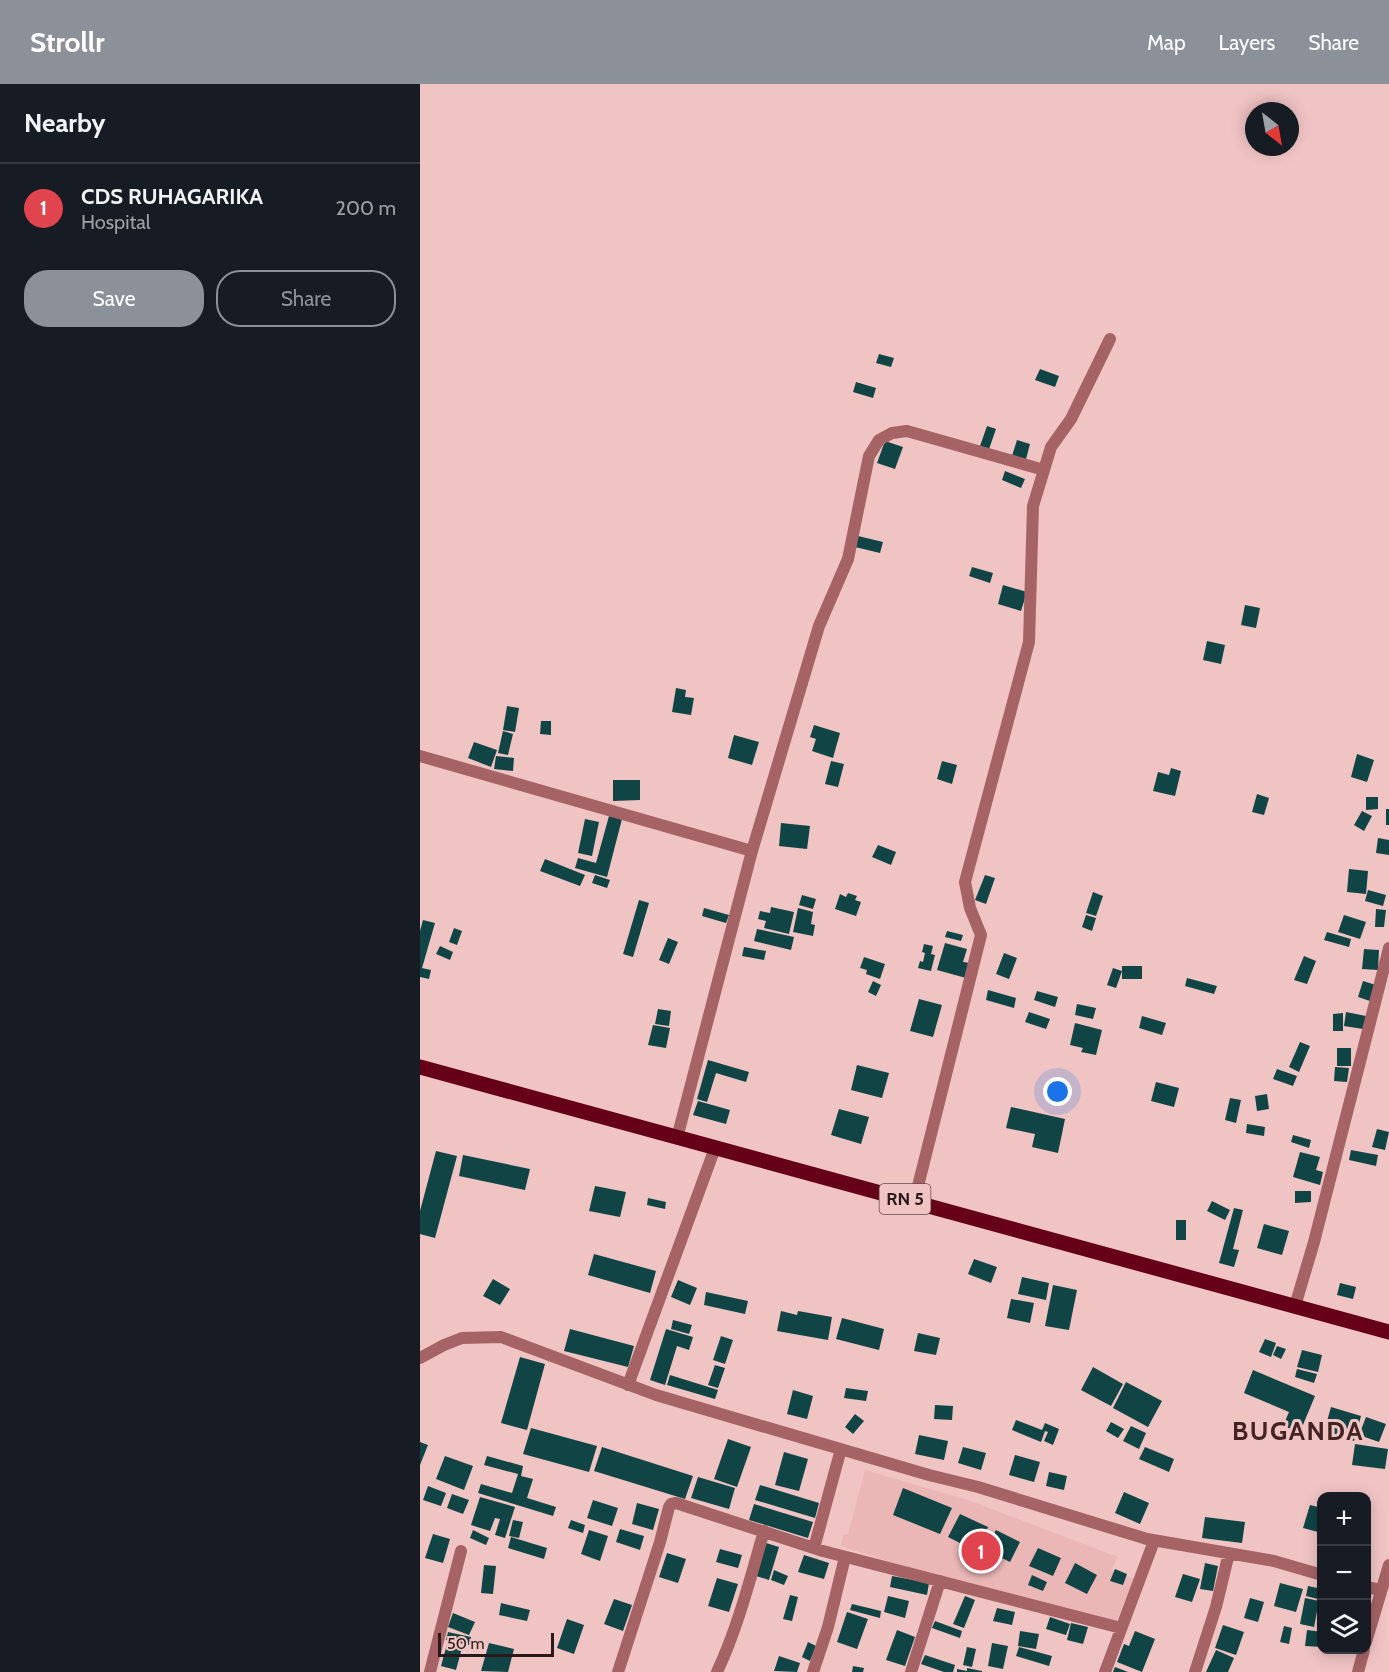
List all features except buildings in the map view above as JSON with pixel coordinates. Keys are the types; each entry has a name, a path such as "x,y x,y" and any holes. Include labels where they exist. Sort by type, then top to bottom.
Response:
{"main road":[{"name":"RN 5","path":"420,1067 1389,1332"}],"street":[{"path":"914,1202 981,935 970,908 965,882 1029,642 1033,506 1051,447 1071,419 1110,339"},
{"path":"677,1138 752,851 819,626 848,559 869,456 879,440 892,433 907,431 1044,470"},
{"path":"420,756 752,851"},
{"path":"1295,1306 1314,1242 1389,948"},
{"path":"628,1385 715,1148"},
{"path":"420,1358 462,1338 501,1337 656,1395 929,1475 978,1487 1154,1541 1274,1562 1317,1574"},
{"path":"814,1548 841,1449"},
{"path":"618,1672 660,1542 669,1506 676,1503 845,1557 1121,1628"},
{"path":"717,1672 724,1659 748,1587 764,1531"},
{"path":"1105,1672 1154,1541"},
{"path":"430,1672 461,1551"},
{"path":"1195,1672 1216,1606 1229,1553"},
{"path":"813,1672 828,1627 845,1557"},
{"path":"1371,1628 1384,1593 1389,1565"},
{"path":"911,1672 940,1581"},
{"path":"1358,1672 1364,1654"}],"shaded area":[{"path":"865,1470 968,1500 1118,1557 1111,1570 1135,1579 1114,1626 987,1593 841,1546 843,1535 848,1534"}],"place":[{"name":"CDS RUHAGARIKA","path":"981,1551"}],"district":[{"name":"BUGANDA","path":"1298,1431"}]}
